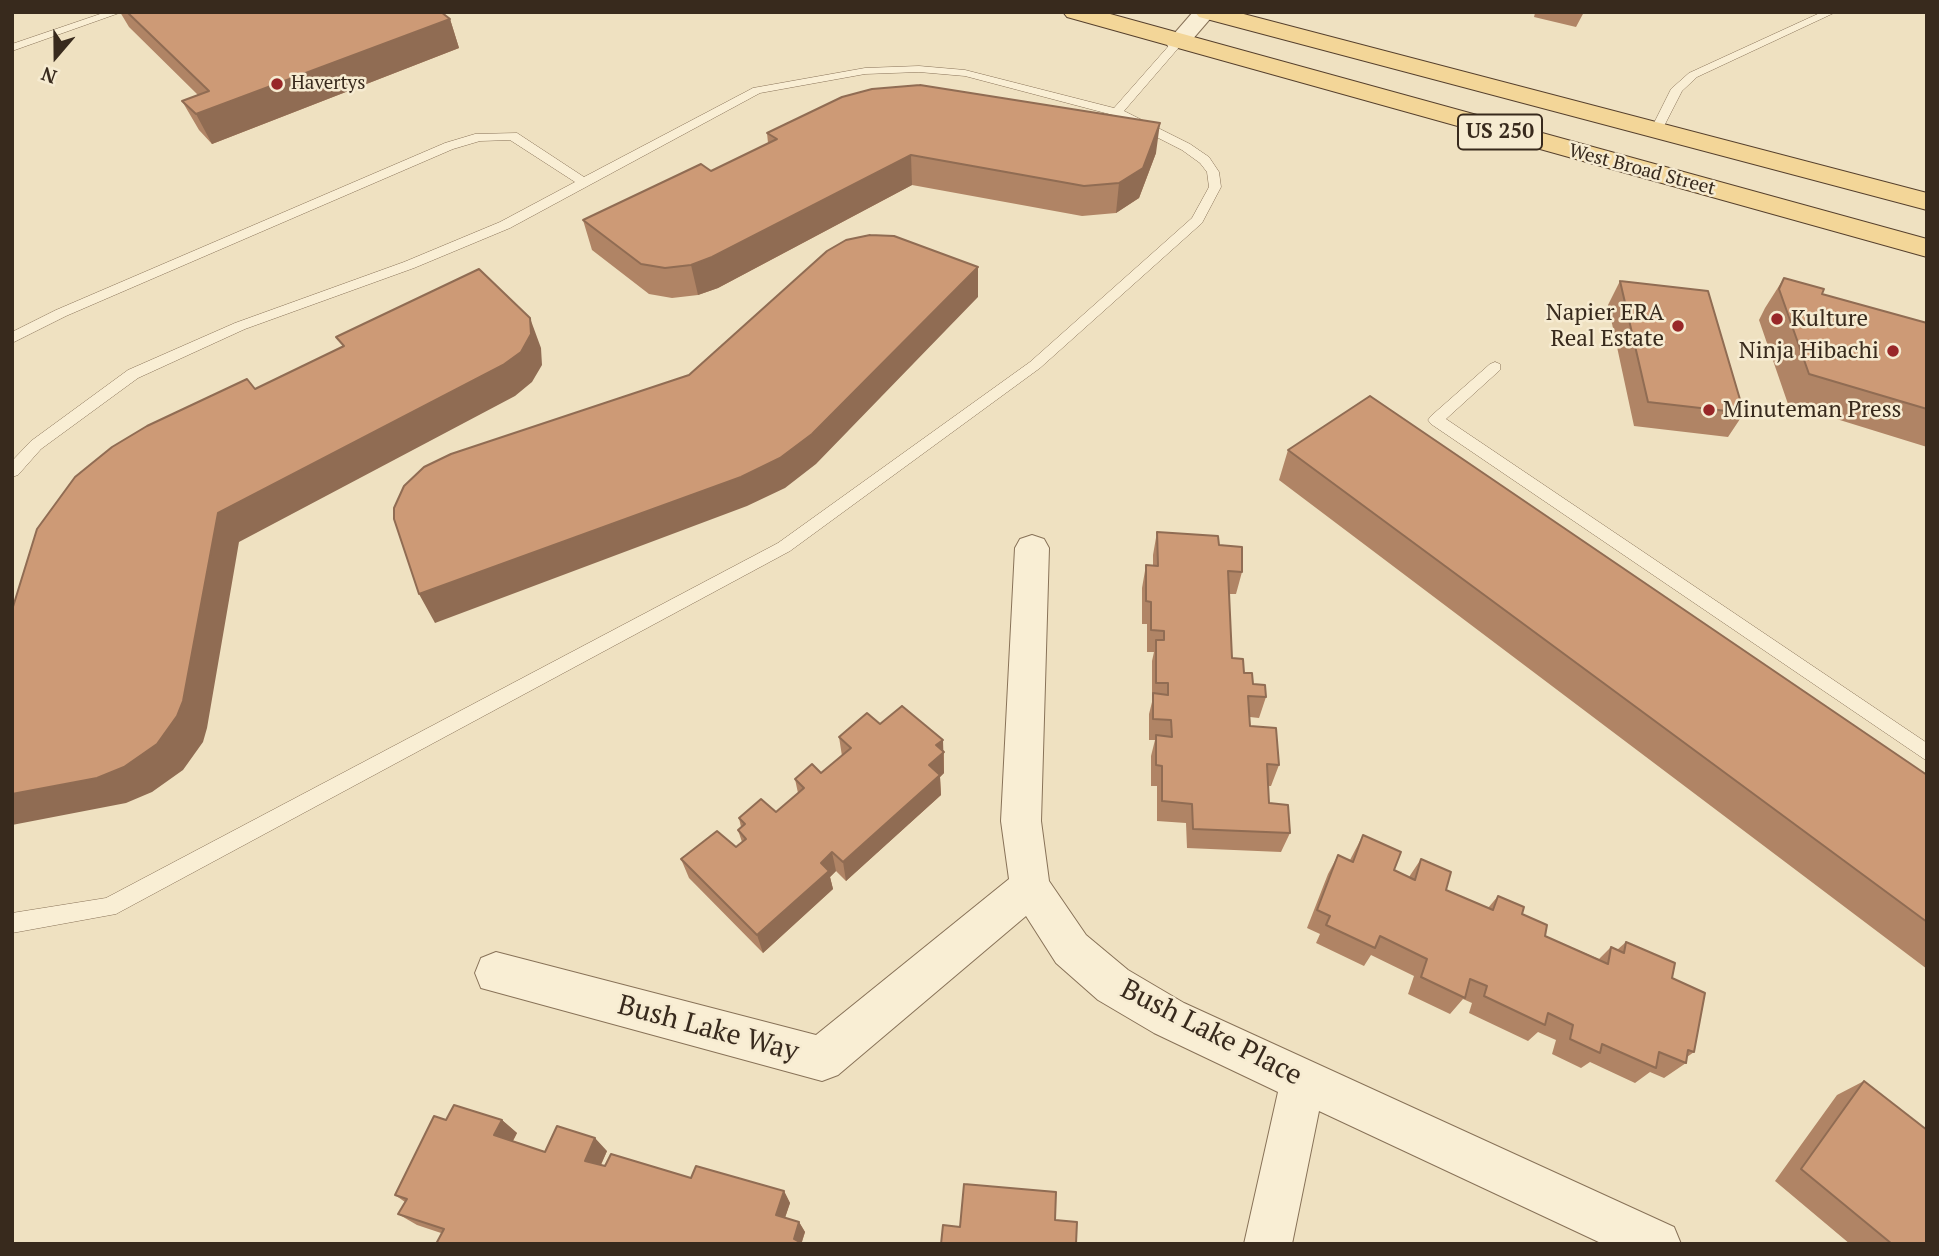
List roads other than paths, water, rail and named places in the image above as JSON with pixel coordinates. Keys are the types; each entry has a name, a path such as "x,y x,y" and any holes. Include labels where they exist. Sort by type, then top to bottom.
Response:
{"main road":[{"name":"West Broad Street","path":"1075,12 1177,43 1927,248"},
{"name":"West Broad Street","path":"1206,12 1927,202"}],"street":[{"path":"1177,43 1206,12"},
{"name":"Bush Lake Place","path":"1032,548 1021,821 1030,887 1071,949 1114,985 1170,1018 1657,1244"},
{"name":"Bush Lake Way","path":"496,973 822,1059 1030,887"},
{"path":"1268,1244 1303,1081"}],"lane":[{"path":"12,48 117,12"},
{"path":"1657,131 1677,89 1693,75 1830,12"},
{"path":"1117,112 1177,43"},
{"path":"12,471 36,445 133,374 240,326 409,265 505,225 757,90 864,71 919,69 965,73 1117,112 1186,147 1205,160 1213,172 1215,187 1196,220 1035,365 784,547 109,907 12,923"},
{"path":"12,338 136,280 449,146 480,137 513,136 583,182"},
{"path":"1496,368 1436,420 1927,753"}],"place":[{"name":"Havertys","path":"277,84"},
{"name":"Kulture","path":"1777,319"},
{"name":"Napier ERA Real Estate","path":"1678,326"},
{"name":"Ninja Hibachi","path":"1893,351"},
{"name":"Minuteman Press","path":"1709,410"}]}
